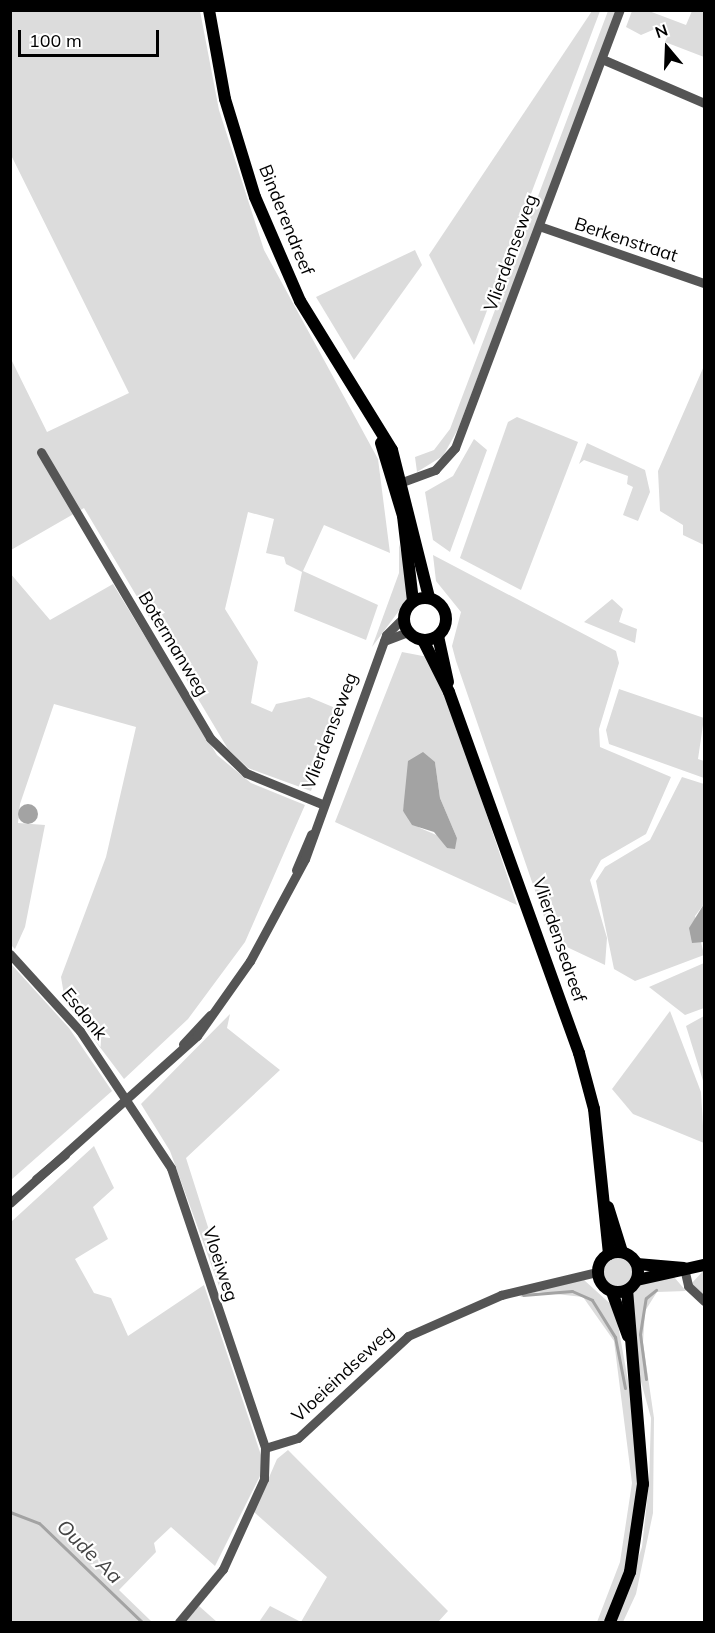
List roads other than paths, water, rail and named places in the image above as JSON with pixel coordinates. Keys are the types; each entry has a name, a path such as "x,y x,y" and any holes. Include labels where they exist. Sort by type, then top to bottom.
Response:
{"main road":[{"name":"Binderendreef","path":"209,10 225,99 255,197 300,301 374,425 399,483"},
{"path":"399,483 429,597 445,609 447,619 438,636 423,640 408,632 404,617 413,601 399,483"},
{"path":"413,601 429,597"},
{"name":"Vlierdensedreef","path":"438,636 450,692 579,1053 615,1253"},
{"name":"Vlierdensedreef","path":"423,640 450,692"},
{"path":"629,1340 612,1292 597,1272 615,1253 637,1264 684,1268"},
{"path":"637,1264 637,1280"},
{"path":"612,1292 627,1291 637,1280 705,1264"},
{"path":"610,1623 630,1572 643,1484 629,1340 627,1291"}],"street":[{"name":"Vlierdenseweg","path":"399,483 435,470 455,448 620,10"},
{"path":"602,59 705,103"},
{"name":"Berkenstraat","path":"539,226 705,283"},
{"name":"Botermanweg","path":"41,452 210,738 246,773 322,804"},
{"name":"Vlierdenseweg","path":"10,1203 182,1046 205,1028 210,1015 262,942 311,834 384,641 404,617"},
{"path":"384,641 408,632"},
{"name":"Esdonk","path":"10,954 80,1031 126,1099"},
{"name":"Vloeiweg","path":"126,1099 171,1168 265,1448"},
{"path":"684,1268 688,1286 705,1301"},
{"name":"Vloeieindseweg","path":"265,1448 298,1438 408,1336 501,1295 597,1272"},
{"path":"179,1623 223,1569 264,1479 265,1448"}],"waterway":[{"path":"646,1379 640,1334 646,1298 656,1290"},
{"path":"523,1295 572,1291 592,1300 615,1337 625,1388"},
{"name":"Oude Aa","path":"10,1512 39,1523 142,1622"}]}
